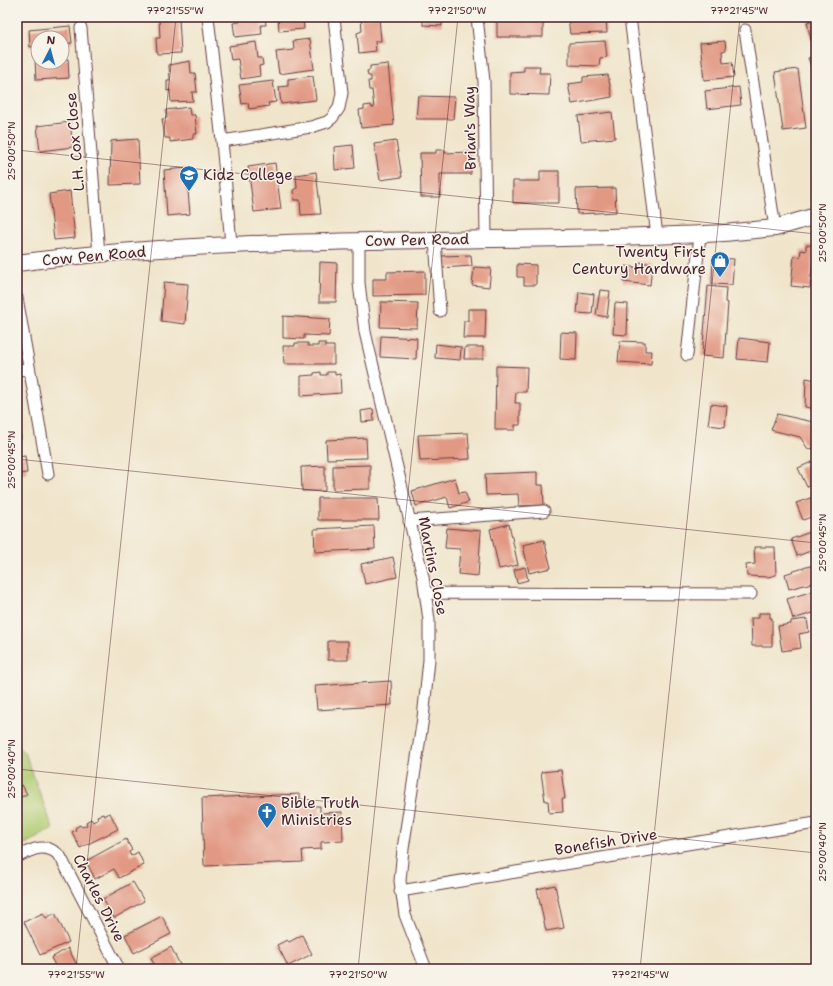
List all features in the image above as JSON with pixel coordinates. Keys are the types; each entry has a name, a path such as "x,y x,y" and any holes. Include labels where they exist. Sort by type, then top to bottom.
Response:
{"main road":[{"name":"Cow Pen Road","path":"17,263 99,254 231,244 359,240 700,235 775,228 816,216"}],"street":[{"path":"208,17 222,141 231,244"},
{"path":"222,141 311,127 326,122 332,118 339,108 342,93 334,17"},
{"name":"Brian's Way","path":"477,17 484,81 486,239"},
{"path":"630,17 657,236"},
{"name":"L.H. Cox Close","path":"81,28 99,254"},
{"path":"745,30 775,228"},
{"path":"687,355 700,235"},
{"name":"Martins Close","path":"359,240 359,283 365,332 426,593 430,635 423,718 400,870 400,891 405,915 426,969"},
{"path":"435,240 440,311"},
{"path":"17,298 48,474"},
{"path":"17,370 29,369"},
{"path":"409,521 544,511"},
{"path":"426,593 751,594"},
{"name":"Bonefish Drive","path":"400,891 816,823"},
{"name":"Charles Drive","path":"20,855 32,850 44,848 51,849 60,856 119,969"}],"green space":[{"path":"17,746 25,753 53,829 17,848"}],"building":[{"path":"240,17 265,17 266,25 261,25 262,34 235,37 233,23 240,22"},
{"path":"278,17 303,17 304,29 279,31"},
{"path":"379,17 381,41 375,41 376,51 359,53 357,33 362,31 361,18"},
{"path":"423,17 442,17 442,26 423,25"},
{"path":"497,17 543,17 543,37 497,37"},
{"path":"568,17 606,17 607,33 570,34"},
{"path":"179,18 181,53 157,54 156,38 160,38 159,19"},
{"path":"816,19 816,39 811,40 807,22"},
{"path":"70,26 72,43 70,43 70,30 30,30 30,47 29,30"},
{"path":"310,39 314,69 279,74 276,52 294,50 293,41"},
{"path":"605,41 607,57 600,58 599,66 569,65 569,43"},
{"path":"725,41 726,50 722,51 723,63 732,62 734,77 704,80 700,43"},
{"path":"256,42 258,58 262,58 263,65 259,66 260,76 241,79 238,59 231,60 229,46"},
{"path":"816,55 816,79 808,58"},
{"path":"190,61 191,73 195,73 197,92 192,92 193,101 171,102 170,90 167,91 167,80 170,80 169,65"},
{"path":"388,64 394,125 361,128 359,110 364,109 364,106 371,105 372,108 374,108 372,90 369,90 368,81 371,81 371,76 368,76 367,71 370,70 370,66"},
{"path":"524,66 540,66 539,73 550,73 549,95 510,94 510,72 524,71"},
{"path":"798,69 806,128 783,131 775,72"},
{"path":"36,70 69,70 69,78 36,80"},
{"path":"608,75 612,97 572,104 568,84 583,82 583,77"},
{"path":"313,76 316,100 281,104 279,87 288,86 288,79"},
{"path":"273,81 276,102 268,103 269,106 249,109 248,103 242,104 239,85"},
{"path":"739,87 741,105 707,109 705,91"},
{"path":"418,96 455,97 453,119 416,119"},
{"path":"189,107 190,115 195,115 197,134 193,134 193,139 170,142 170,138 165,138 162,119 167,118 166,110"},
{"path":"612,112 615,138 581,141 578,116"},
{"path":"70,122 73,147 40,151 37,126"},
{"path":"138,139 140,184 110,185 111,141"},
{"path":"396,141 402,177 380,180 374,144"},
{"path":"353,145 355,168 335,170 334,147"},
{"path":"436,150 445,150 445,153 470,152 471,174 440,174 440,197 421,197 420,153 436,153"},
{"path":"275,163 281,209 254,212 248,167"},
{"path":"186,168 190,214 167,216 164,170"},
{"path":"540,171 559,171 559,203 513,203 513,181 540,181"},
{"path":"316,172 321,214 301,215 300,200 294,200 293,190 297,188 296,175"},
{"path":"615,188 616,212 577,214 576,189"},
{"path":"70,191 75,238 54,240 49,194"},
{"path":"806,245 814,245 810,288 791,286 794,256 800,257 801,250 806,251"},
{"path":"471,255 472,266 441,268 441,256"},
{"path":"713,258 734,259 732,285 712,284"},
{"path":"320,262 337,263 336,302 319,302"},
{"path":"639,262 652,264 650,285 623,282 625,266 639,268"},
{"path":"517,264 536,265 536,285 524,285 524,277 517,277"},
{"path":"474,267 491,268 489,287 472,285"},
{"path":"425,271 425,295 373,296 373,279 387,279 387,272"},
{"path":"164,282 188,284 185,324 161,321"},
{"path":"708,286 726,288 725,302 728,303 724,358 702,356"},
{"path":"600,290 610,291 607,317 596,315"},
{"path":"579,292 594,294 592,314 577,313"},
{"path":"381,302 418,303 417,328 380,327"},
{"path":"615,303 628,304 627,335 613,334"},
{"path":"468,309 486,309 485,338 463,338 464,321 468,321"},
{"path":"283,316 330,319 329,336 304,335 304,339 283,338"},
{"path":"561,332 577,333 576,360 560,359"},
{"path":"381,336 417,338 416,359 380,357"},
{"path":"739,338 770,342 768,362 737,359"},
{"path":"620,341 645,342 645,351 652,351 651,364 618,362"},
{"path":"295,343 308,343 308,346 318,346 318,343 325,343 325,346 334,346 334,364 284,364 283,346 295,346"},
{"path":"436,344 461,347 460,360 435,358"},
{"path":"465,347 483,347 483,359 464,359"},
{"path":"496,366 527,367 526,392 516,392 515,403 520,403 520,425 515,425 515,430 495,430"},
{"path":"321,372 321,375 327,375 327,372 335,372 335,375 340,374 341,393 301,396 301,376 314,375 314,373"},
{"path":"806,378 816,380 816,409 805,407"},
{"path":"711,404 727,406 725,427 708,425"},
{"path":"373,409 374,421 362,422 361,411"},
{"path":"777,414 813,422 816,429 816,448 808,449 800,437 771,430"},
{"path":"17,420 19,420 21,439 17,440"},
{"path":"468,433 470,459 420,461 418,435"},
{"path":"366,438 367,458 327,459 326,440"},
{"path":"25,456 27,473 17,474 17,457"},
{"path":"816,460 816,483 807,487 798,468"},
{"path":"370,465 370,489 333,490 333,466"},
{"path":"325,466 325,491 302,491 301,467"},
{"path":"537,472 537,485 543,485 544,505 519,506 518,494 486,495 485,474"},
{"path":"455,478 459,493 465,492 469,502 450,508 447,497 416,506 412,491"},
{"path":"816,496 816,515 803,520 796,503"},
{"path":"318,498 378,498 379,520 318,520"},
{"path":"509,524 518,565 499,569 490,529"},
{"path":"374,526 375,549 315,552 314,529"},
{"path":"447,528 481,531 478,576 458,574 460,549 445,548"},
{"path":"816,530 816,549 797,556 791,539"},
{"path":"544,540 551,568 529,573 523,545"},
{"path":"754,547 775,547 776,575 768,577 747,576 746,565 755,564"},
{"path":"393,557 397,577 365,584 361,564"},
{"path":"816,564 816,582 789,589 785,574"},
{"path":"525,567 528,580 517,583 514,570"},
{"path":"816,590 816,612 793,619 787,599"},
{"path":"759,613 770,613 770,618 772,618 772,646 752,646 751,618 759,618"},
{"path":"807,619 809,632 799,634 801,648 782,651 778,626 791,624 791,621"},
{"path":"328,641 348,641 348,660 328,660"},
{"path":"391,681 392,705 317,710 315,686"},
{"path":"561,770 565,799 562,799 563,812 549,813 548,801 545,801 541,772"},
{"path":"22,785 27,794 17,799 17,787"},
{"path":"300,794 300,806 320,806 320,813 342,812 343,841 321,842 321,849 302,850 303,862 204,866 202,798"},
{"path":"110,813 118,829 80,848 72,832 76,830 75,828 80,825 82,827 87,825 86,822 91,819 93,822 98,819 97,816 103,814 104,816"},
{"path":"126,839 132,850 129,852 131,856 138,852 144,865 119,878 114,869 95,879 86,861"},
{"path":"133,882 144,901 114,918 103,899"},
{"path":"555,885 564,928 546,931 537,889"},
{"path":"43,913 46,918 55,913 69,942 40,955 24,922"},
{"path":"162,916 171,934 134,953 125,935"},
{"path":"302,935 312,954 288,966 277,945 287,940 289,942"},
{"path":"171,947 182,969 144,969 154,964 151,958"},
{"path":"68,948 79,969 57,969 51,958"}],"place":[{"name":"Kidz College","path":"189,192"},
{"name":"Twenty First Century Hardware","path":"720,278"},
{"name":"Bible Truth Ministries","path":"267,829"}]}
